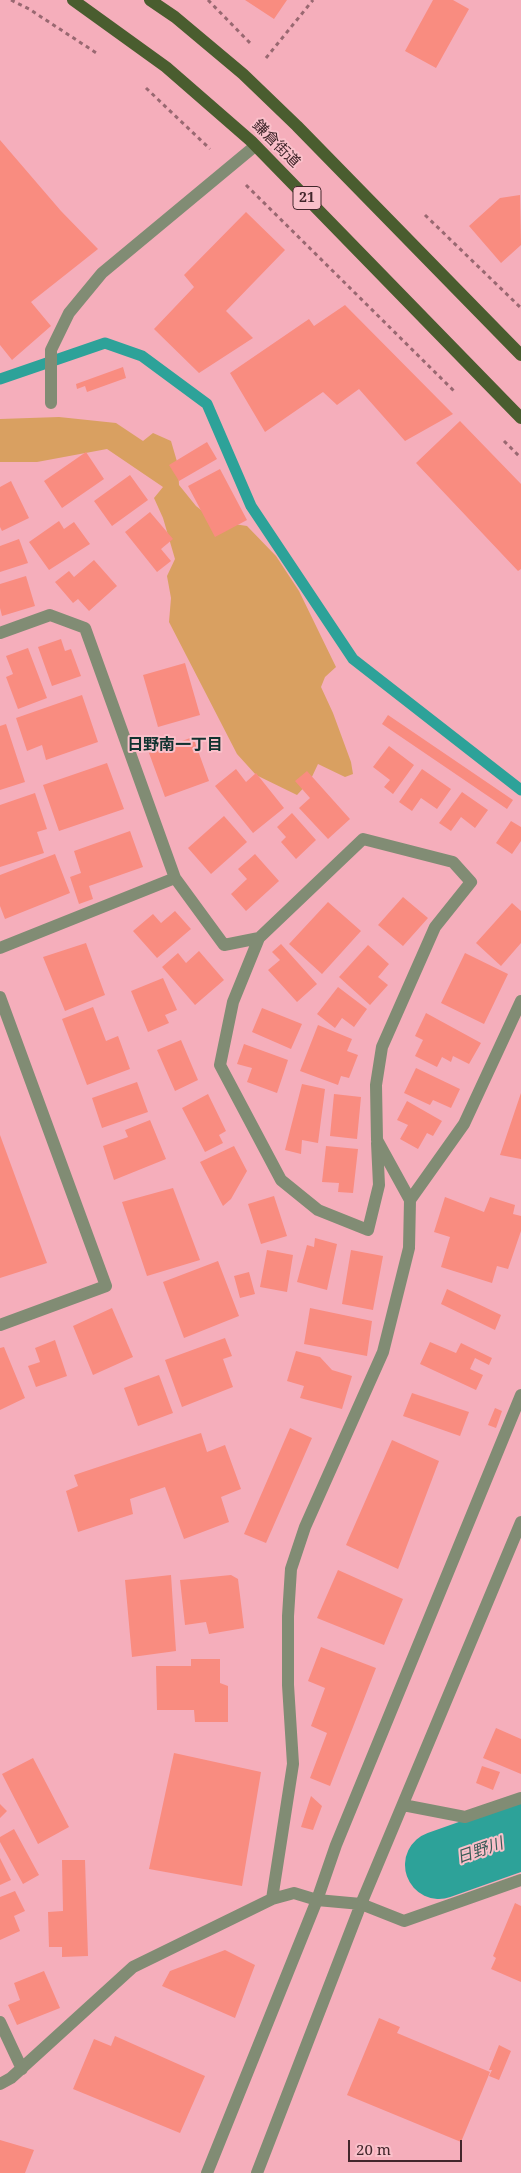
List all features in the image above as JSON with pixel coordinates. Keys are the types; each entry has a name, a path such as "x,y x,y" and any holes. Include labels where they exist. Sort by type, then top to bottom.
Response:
{"main road":[{"name":"鎌倉街道","path":"73,0 166,67 256,146 521,418"},
{"name":"鎌倉街道","path":"150,0 175,17 243,74 277,106 521,355"}],"street":[{"path":"51,403 51,350 69,313 102,273 228,167 256,146"},
{"path":"0,633 50,616 85,628 175,878 224,945 258,938"},
{"path":"364,840 453,862 471,882 435,927 382,1048 376,1085 379,1186 368,1230 318,1210 282,1180 220,1065 233,1002 258,938 364,840"},
{"path":"0,948 175,878"},
{"path":"0,1325 106,1286 1,1001"},
{"path":"410,1200 464,1124 521,1001"},
{"path":"272,1899 293,1764 288,1685 288,1616 291,1569 305,1527 384,1352 409,1248 410,1200 377,1140"},
{"path":"207,2173 317,1900 336,1845 521,1395"},
{"path":"257,2173 361,1904 521,1522"},
{"path":"402,1805 465,1817 521,1798"},
{"path":"0,2084 22,2069 133,1967 272,1899 294,1893 317,1900 361,1904 404,1921 521,1880"},
{"path":"0,2022 22,2069"}],"path":[{"path":"11,0 29,9 103,56"},
{"path":"266,58 313,0"},
{"path":"142,84 462,398"},
{"path":"501,438 521,458"}],"shaded area":[{"path":"59,417 116,423 143,441 153,433 171,441 178,465 179,485 196,506 215,521 247,526 276,556 299,591 336,667 325,677 321,687 333,713 351,762 353,774 345,777 318,764 310,781 297,795 256,775 237,754 169,622 171,598 167,576 175,559 163,518 154,498 163,487 107,449 37,462 0,462 0,419"}],"building":[{"path":"245,0 287,0 274,19"},
{"path":"433,0 453,0 469,9 436,68 405,51"},
{"path":"0,140 61,211 98,249 31,302 51,326 12,360 0,345"},
{"path":"520,195 521,245 501,263 469,226 500,198"},
{"path":"246,212 285,250 226,311 253,338 199,373 154,329 194,287 184,275"},
{"path":"345,305 453,414 405,441 359,389 337,405 323,392 265,432 230,373 309,319 314,326"},
{"path":"123,367 126,378 87,392 85,386 77,389 76,384"},
{"path":"460,421 521,484 521,569 518,571 416,463"},
{"path":"207,442 217,459 179,481 169,465"},
{"path":"86,452 104,479 62,508 44,481"},
{"path":"220,469 247,520 215,537 188,486"},
{"path":"130,475 148,500 112,526 94,501"},
{"path":"11,481 29,518 2,531 0,527 0,487"},
{"path":"150,512 173,539 161,549 171,561 157,572 125,532"},
{"path":"59,521 64,529 74,522 90,544 49,570 29,542"},
{"path":"19,539 28,563 0,572 0,546"},
{"path":"94,560 117,586 89,611 78,599 73,603 55,582 69,571 74,577"},
{"path":"26,576 35,606 2,616 0,584"},
{"path":"61,639 65,651 71,649 81,676 52,686 38,647"},
{"path":"28,648 47,698 18,709 6,677 13,674 6,656"},
{"path":"185,663 200,715 158,727 143,675"},
{"path":"82,695 98,742 46,760 42,745 27,751 16,718"},
{"path":"388,715 513,800 507,809 382,724"},
{"path":"6,724 25,782 0,790 0,726"},
{"path":"193,737 209,781 165,797 149,753"},
{"path":"389,746 414,765 393,794 384,787 390,780 373,767"},
{"path":"107,763 124,809 59,831 43,785"},
{"path":"236,769 246,782 256,773 284,808 253,833 215,786"},
{"path":"422,769 451,789 437,809 421,798 412,811 399,802"},
{"path":"307,771 350,819 328,839 299,808 310,798 295,781"},
{"path":"462,792 488,810 475,828 461,817 451,831 439,823"},
{"path":"35,793 47,829 37,832 44,853 0,867 0,805"},
{"path":"292,813 316,840 296,859 281,842 286,837 277,827"},
{"path":"224,816 247,842 211,874 188,848"},
{"path":"511,821 521,827 521,841 512,854 496,843"},
{"path":"130,831 143,867 89,886 93,899 79,904 70,877 81,873 74,851"},
{"path":"55,854 70,893 5,919 0,906 0,875"},
{"path":"255,854 279,881 246,911 231,894 247,879 238,869"},
{"path":"403,897 428,918 403,946 378,925"},
{"path":"328,902 361,931 322,974 289,944"},
{"path":"512,903 521,911 521,943 501,966 476,943"},
{"path":"175,911 191,929 157,958 133,931 153,914 161,923"},
{"path":"86,943 105,995 65,1011 43,957"},
{"path":"281,944 317,984 297,1002 268,970 280,960 272,952"},
{"path":"368,945 389,964 378,977 388,985 370,1005 339,977"},
{"path":"199,951 224,980 195,1005 162,967 178,953 186,963"},
{"path":"465,953 508,974 484,1024 441,1003"},
{"path":"163,978 177,1010 165,1015 169,1023 148,1032 131,991"},
{"path":"338,987 367,1009 354,1027 342,1018 335,1028 317,1014"},
{"path":"93,1007 106,1041 118,1036 130,1069 87,1085 62,1019"},
{"path":"262,1008 302,1024 291,1049 252,1032"},
{"path":"426,1013 481,1043 469,1064 453,1056 451,1062 442,1057 437,1067 415,1056 423,1040 415,1036"},
{"path":"318,1025 352,1039 347,1051 358,1055 349,1078 341,1076 338,1085 300,1071"},
{"path":"181,1040 198,1080 175,1091 157,1050"},
{"path":"244,1044 288,1060 277,1093 247,1082 252,1068 237,1064"},
{"path":"416,1068 460,1089 451,1108 433,1100 430,1105 404,1093"},
{"path":"137,1082 148,1112 102,1128 92,1098"},
{"path":"302,1084 325,1089 318,1143 302,1140 301,1154 285,1150"},
{"path":"521,1093 521,1159 500,1155"},
{"path":"208,1094 226,1131 219,1135 223,1143 205,1152 182,1108"},
{"path":"334,1094 361,1097 357,1139 330,1136"},
{"path":"407,1101 442,1121 433,1136 427,1133 418,1149 400,1139 408,1125 397,1120"},
{"path":"150,1120 166,1159 114,1180 103,1146 128,1137 125,1130"},
{"path":"0,1135 47,1263 0,1278"},
{"path":"234,1146 247,1171 231,1199 223,1206 200,1162"},
{"path":"326,1146 358,1149 353,1193 338,1192 339,1183 322,1182"},
{"path":"173,1188 200,1260 147,1276 122,1202"},
{"path":"274,1196 287,1236 261,1244 248,1204"},
{"path":"445,1197 484,1212 490,1197 515,1205 513,1214 521,1216 521,1231 508,1269 497,1266 492,1283 441,1267 450,1237 434,1232"},
{"path":"315,1238 337,1244 327,1290 297,1282 307,1245 314,1247"},
{"path":"267,1250 293,1255 287,1292 260,1287"},
{"path":"351,1250 383,1256 373,1310 342,1304"},
{"path":"218,1261 239,1316 184,1338 163,1282"},
{"path":"249,1272 255,1294 240,1298 234,1276"},
{"path":"447,1289 501,1315 495,1330 441,1304"},
{"path":"112,1308 133,1357 93,1375 73,1326"},
{"path":"310,1308 372,1321 367,1356 304,1344"},
{"path":"225,1338 232,1356 223,1359 233,1387 182,1407 165,1360"},
{"path":"55,1340 67,1376 36,1387 28,1366 40,1362 35,1348"},
{"path":"430,1342 456,1353 461,1343 492,1358 489,1365 475,1358 470,1369 483,1375 476,1390 420,1364"},
{"path":"4,1347 25,1398 0,1410 0,1348"},
{"path":"296,1351 320,1357 332,1370 352,1376 342,1409 300,1398 304,1386 287,1381"},
{"path":"159,1375 173,1413 138,1426 124,1388"},
{"path":"412,1393 469,1412 460,1436 403,1416"},
{"path":"495,1408 502,1411 496,1428 488,1425"},
{"path":"290,1428 312,1438 266,1543 244,1534"},
{"path":"201,1433 207,1452 225,1445 241,1489 221,1497 229,1522 184,1539 165,1487 130,1499 133,1514 78,1532 66,1491 78,1486 74,1475"},
{"path":"392,1440 439,1461 398,1569 346,1545"},
{"path":"338,1570 403,1599 384,1645 317,1618"},
{"path":"171,1575 176,1651 132,1657 125,1580"},
{"path":"231,1575 238,1579 244,1628 209,1634 206,1622 185,1625 180,1580"},
{"path":"321,1647 376,1668 330,1786 310,1778 327,1733 311,1726 325,1688 308,1681"},
{"path":"191,1659 220,1659 220,1683 228,1686 228,1722 195,1722 194,1710 157,1710 156,1666 191,1666"},
{"path":"496,1728 521,1739 521,1774 483,1758"},
{"path":"174,1753 261,1772 242,1886 149,1869"},
{"path":"33,1758 69,1827 38,1844 2,1774"},
{"path":"482,1766 500,1772 493,1790 476,1783"},
{"path":"311,1796 322,1806 313,1830 301,1827"},
{"path":"0,1804 7,1811 0,1818"},
{"path":"14,1829 39,1875 23,1884 0,1842 0,1837"},
{"path":"0,1858 11,1880 0,1885"},
{"path":"62,1860 85,1860 88,1956 62,1957 62,1947 49,1947 48,1912 63,1911"},
{"path":"15,1891 25,1911 14,1916 20,1931 0,1940 0,1897"},
{"path":"515,1903 521,1906 521,1982 491,1969 496,1958 493,1956"},
{"path":"225,1950 255,1965 235,2018 162,1986 170,1971"},
{"path":"44,1971 60,2008 17,2025 8,2005 20,2000 14,1983"},
{"path":"379,2018 400,2027 397,2033 490,2072 461,2142 347,2095"},
{"path":"115,2036 205,2076 180,2133 73,2089 94,2039 111,2046"},
{"path":"499,2045 511,2051 499,2080 489,2076 492,2070 489,2070"},
{"path":"0,2140 34,2150 25,2173 0,2173"}],"waterway":[{"path":"0,379 105,343 142,356 207,404 251,506 353,659 521,790"},
{"name":"日野川","path":"439,1865 521,1836"}],"district":[{"name":"日野南一丁目","path":"175,745"}]}
